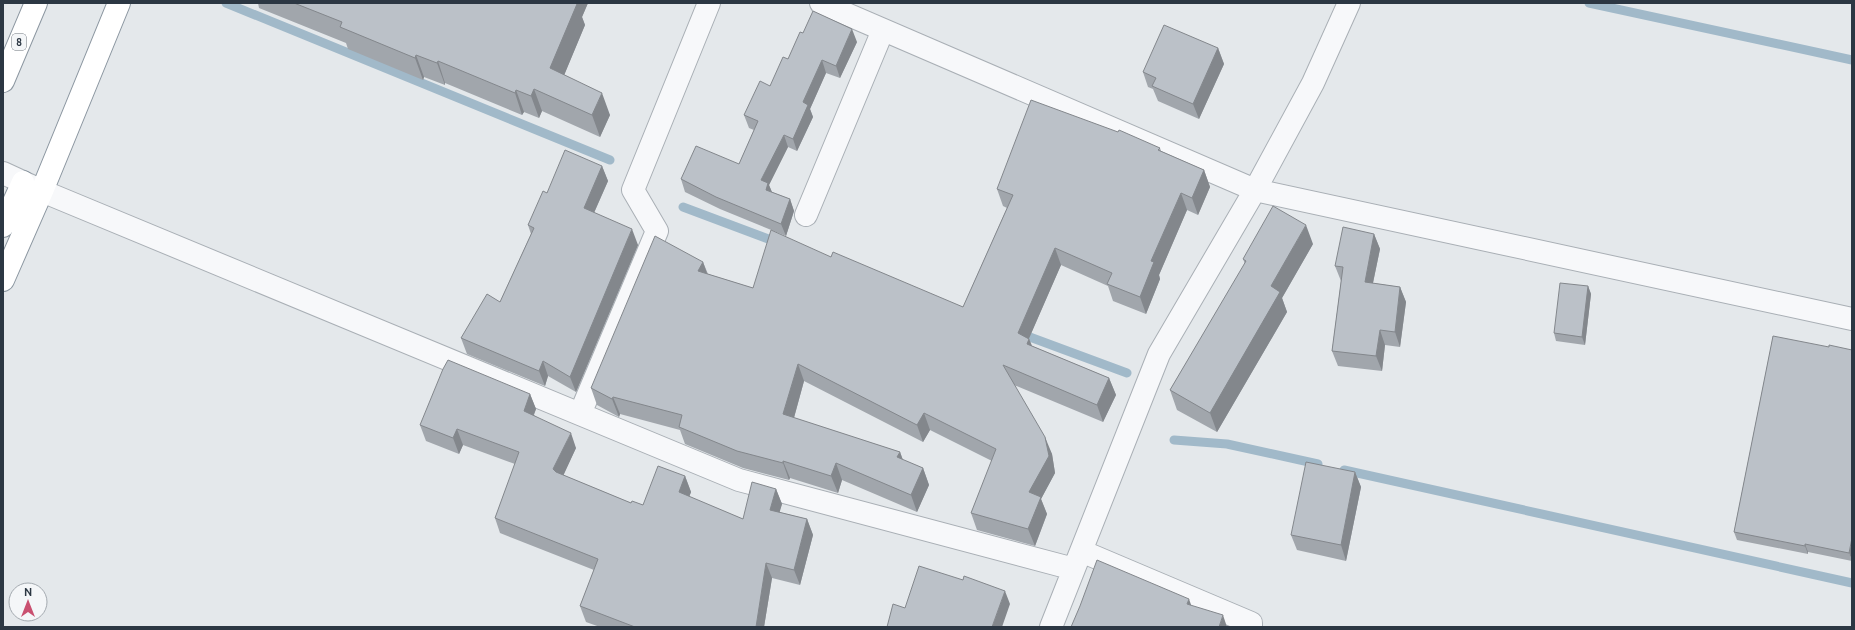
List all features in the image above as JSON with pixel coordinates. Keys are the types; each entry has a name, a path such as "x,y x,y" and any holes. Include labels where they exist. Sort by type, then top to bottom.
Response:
{"highway":[{"name":"8","path":"3,80 36,3"},
{"path":"3,280 32,186 119,3"},
{"path":"3,226 32,186"}],"street":[{"path":"580,414 657,231 633,190 708,3"},
{"path":"821,3 1255,190 1852,319"},
{"path":"1051,627 1159,354 1255,190 1313,84 1349,3"},
{"path":"806,215 883,30"},
{"path":"3,173 739,480 1077,560 1251,623 1251,627"}],"building":[{"path":"294,3 575,3 577,4 550,68 602,93 592,115 534,89 531,96 516,90 515,93 438,61 437,63 416,55 415,58 340,27 342,22"},
{"path":"813,11 852,29 836,66 822,60 803,102 808,105 793,139 784,135 761,180 768,183 766,190 790,199 781,224 716,197 681,179 696,146 739,164 758,121 744,115 760,81 770,86 783,57 788,59 800,32 803,33"},
{"path":"1164,25 1218,48 1193,104 1152,86 1156,78 1143,72"},
{"path":"1031,100 1118,132 1119,130 1160,148 1158,150 1204,170 1192,198 1181,193 1151,261 1154,262 1140,297 1107,284 1112,273 1055,248 1018,333 1029,339 1027,344 1109,378 1097,405 1003,365 1045,437 1049,456 1029,492 1041,497 1028,529 971,513 996,449 924,413 917,425 798,364 783,414 900,452 897,457 923,468 911,495 836,463 831,476 783,461 783,463 737,451 679,427 682,415 613,397 612,399 591,388 655,236 703,262 698,271 753,288 771,230 831,257 833,252 963,307 1013,195 997,189"},
{"path":"565,150 602,166 584,208 632,229 570,377 543,361 539,371 461,338 487,294 500,302 534,228 528,225 543,191 547,193"},
{"path":"1273,206 1306,225 1271,286 1280,292 1210,413 1170,390 1246,261 1243,259"},
{"path":"1343,227 1374,234 1365,282 1400,287 1395,332 1380,330 1376,356 1332,351 1343,267 1335,266"},
{"path":"1560,283 1588,286 1582,337 1554,333"},
{"path":"1773,336 1852,350 1852,538 1849,553 1734,532"},
{"path":"448,360 530,394 524,411 571,433 553,469 556,472 631,503 632,501 643,505 658,466 685,476 679,492 743,519 752,482 776,489 770,510 807,519 794,570 766,563 756,627 635,627 580,606 598,559 495,518 519,452 457,429 453,438 420,425"},
{"path":"1306,462 1355,472 1341,545 1291,535"},
{"path":"1097,560 1189,599 1187,604 1223,615 1219,627 1071,627"},
{"path":"919,566 963,580 964,576 1005,591 992,627 887,627 893,604 905,608"}],"waterway":[{"path":"226,3 610,160"},
{"path":"1589,3 1852,60"},
{"path":"683,207 779,243"},
{"path":"1019,333 1127,373"},
{"path":"1174,440 1227,444 1318,464"},
{"path":"1344,470 1852,583"}]}
